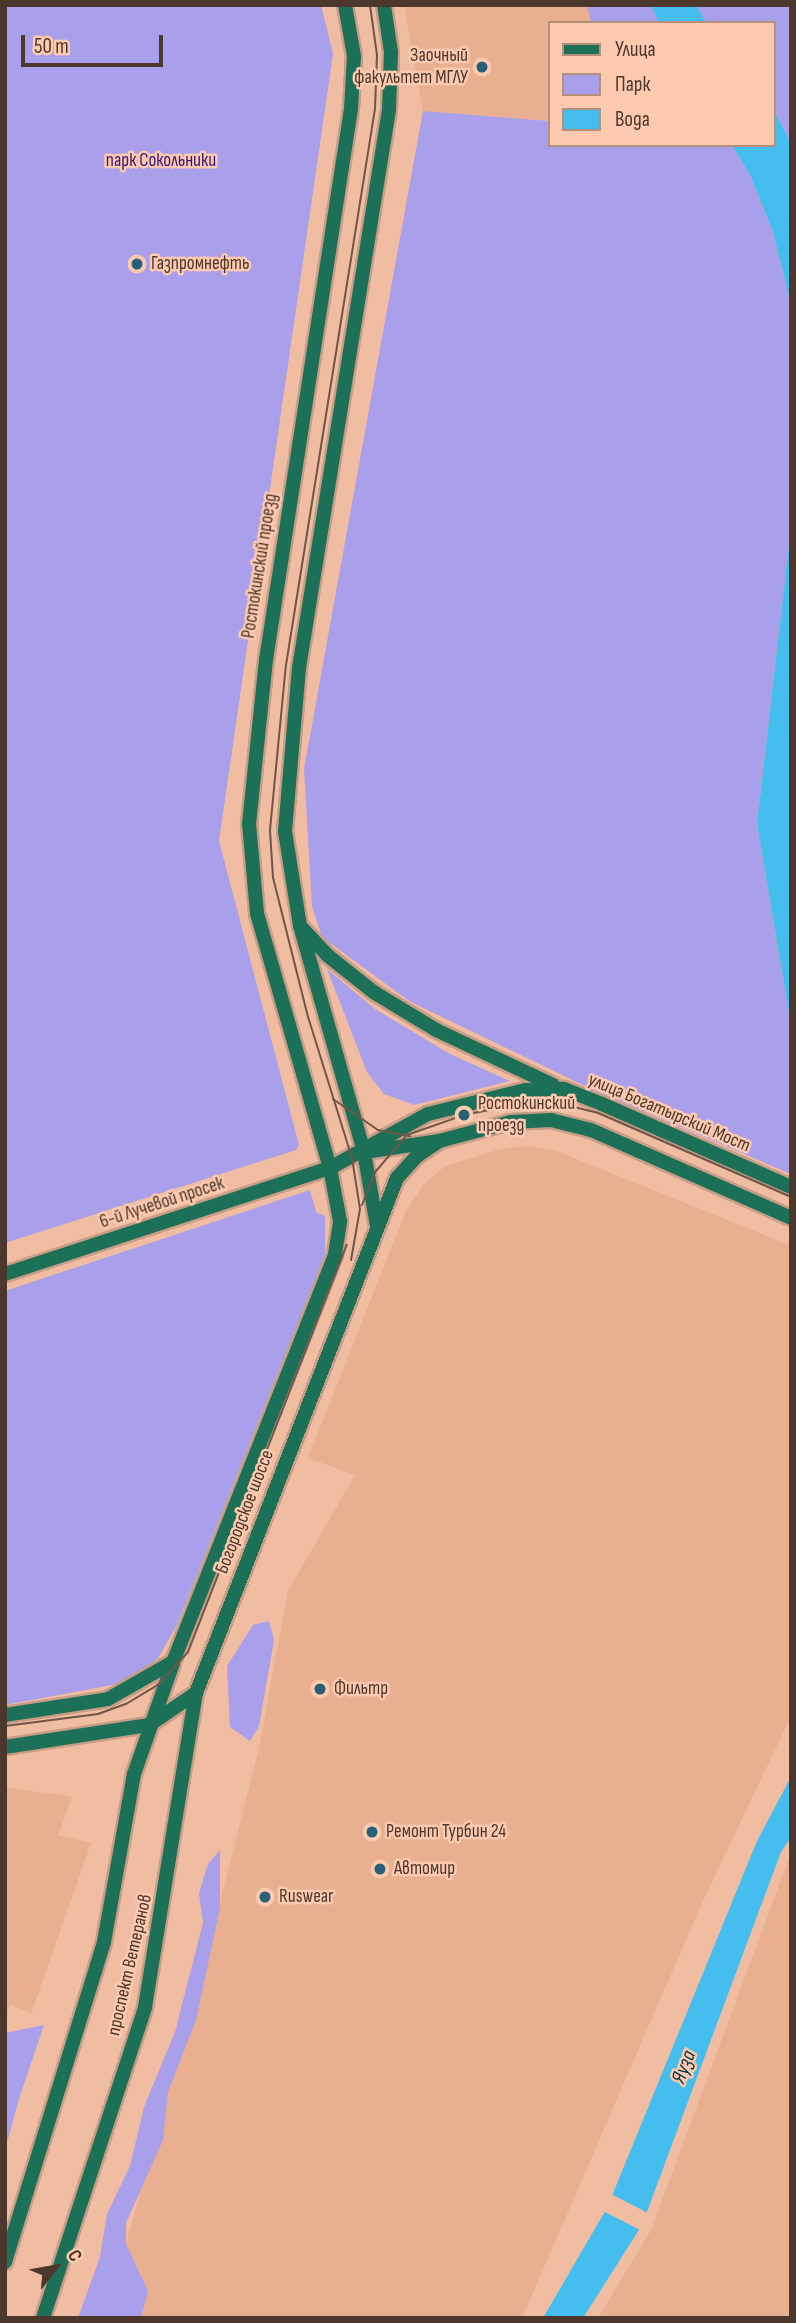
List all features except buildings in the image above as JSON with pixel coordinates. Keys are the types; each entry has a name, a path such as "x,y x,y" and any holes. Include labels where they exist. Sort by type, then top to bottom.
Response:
{"main road":[{"name":"Ростокинский проезд","path":"330,1168 260,926 251,878 249,824 266,660 352,109 355,56 345,5"},
{"path":"377,1226 364,1152 300,926 285,831 287,768 389,110 391,52 384,5"},
{"path":"300,926 338,965 385,999 436,1030 564,1089"},
{"name":"улица Богатырский Мост","path":"364,1152 428,1114 526,1090 564,1089 791,1187"},
{"path":"364,1152 439,1142 511,1122 572,1124 791,1218"},
{"name":"Богородское шоссе","path":"196,1693 377,1226 406,1165 439,1142"},
{"name":"6-й Лучевой просек","path":"5,1275 330,1168 364,1152"},
{"name":"Богородское шоссе","path":"173,1662 335,1254 340,1221 330,1168"},
{"path":"5,1715 108,1699 173,1662"},
{"name":"проспект Ветеранов","path":"5,2262 104,1942 134,1774 173,1662"},
{"path":"5,1747 149,1725 196,1693"},
{"name":"проспект Ветеранов","path":"43,2318 145,2007 196,1693"}],"shaded area":[{"name":"Заочный факультет МГЛУ","path":"404,5 587,5 591,21 548,21 548,121 423,111"},
{"path":"529,1146 557,1151 791,1246 791,1716 701,1905 522,2318 105,2318 211,1938 259,1748 288,1591 355,1475 308,1458 406,1211 423,1185 445,1166 501,1149"},
{"path":"5,1787 72,1797 58,1835 91,1843 31,2014 10,2004 5,2016"},
{"path":"791,1853 791,2318 598,2318 651,2230"}],"green space":[{"name":"парк Сокольники","path":"5,5 321,5 333,54 219,841 299,1145 296,1150 5,1243"},
{"path":"587,5 651,5 658,21 591,21"},
{"path":"696,5 791,5 791,143 775,112 775,21 705,21"},
{"path":"423,111 548,121 548,147 733,147 750,175 773,232 791,305 791,527 757,824 791,1025 791,1174 587,1087 409,1001 322,937 312,906 304,769"},
{"path":"327,969 375,1009 450,1054 510,1081 414,1105 384,1094 367,1072"},
{"path":"310,1190 316,1212 325,1216 325,1255 177,1625 158,1658 128,1682 5,1705 5,1291"},
{"path":"269,1621 274,1640 259,1726 250,1741 230,1727 227,1666 253,1625"},
{"path":"220,1850 220,1908 196,2020 168,2092 163,2140 126,2223 126,2244 148,2291 141,2318 78,2318 100,2257 107,2214 130,2166 144,2107 175,2032 203,1923 199,1893 208,1864"},
{"path":"44,2025 19,2099 5,2150 5,2033"}],"water":[{"path":"651,5 696,5 705,21 658,21"},
{"path":"775,112 791,143 791,305 773,232 750,175 733,147 775,147"},
{"path":"791,527 791,1025 757,824"},
{"name":"Яуза","path":"791,1777 791,1837 781,1852 642,2225 583,2318 543,2318 607,2208 757,1841"}],"pier":[{"path":"609,2193 650,2214 642,2231 601,2210"}],"tram line":[{"path":"351,1260 360,1209 352,1158 308,1017 273,878 270,830 286,665 375,109 377,55 370,5"},
{"path":"333,1099 378,1130 410,1136"},
{"path":"362,1205 376,1171 407,1135 464,1115 543,1099 598,1113 791,1197"},
{"path":"5,1726 98,1714 126,1704 159,1684 188,1652 347,1245"}],"place":[{"name":"Заочный факультет МГЛУ","path":"482,67"},
{"name":"Газпромнефть","path":"137,264"},
{"name":"Ростокинский проезд","path":"464,1115"},
{"name":"Фильтр","path":"320,1689"},
{"name":"Ремонт Турбин 24","path":"372,1832"},
{"name":"Автомир","path":"380,1869"},
{"name":"Ruswear","path":"265,1897"}]}
